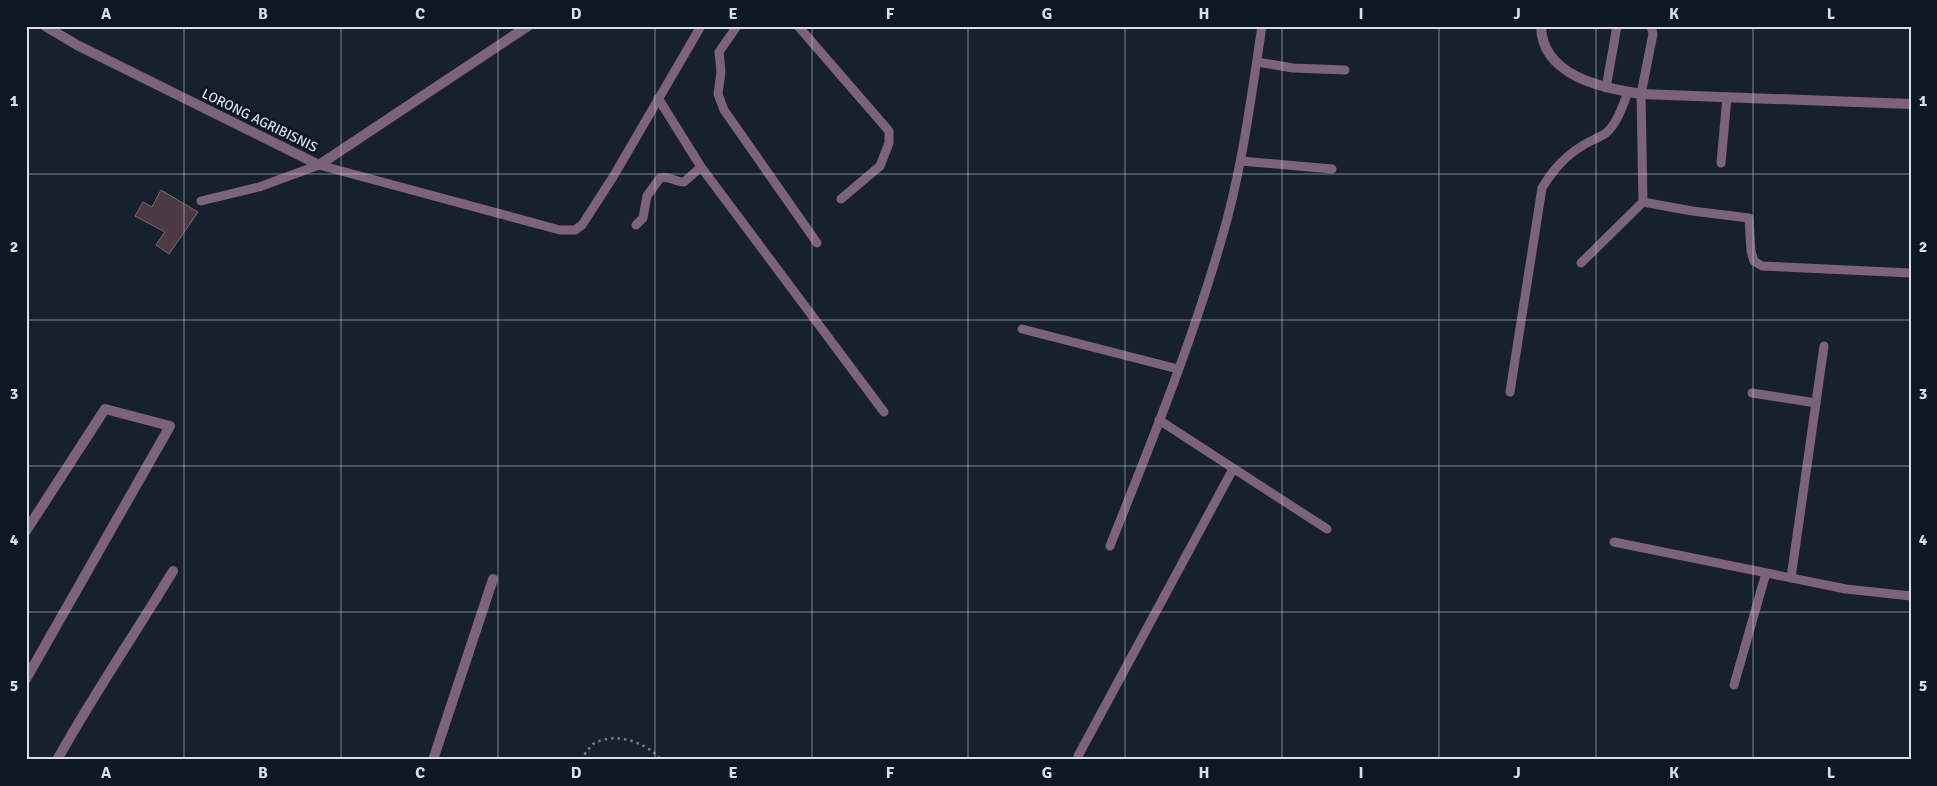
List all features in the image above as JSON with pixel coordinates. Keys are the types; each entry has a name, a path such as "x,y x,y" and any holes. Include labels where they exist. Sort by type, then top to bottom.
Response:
{"street":[{"name":"LORONG AGRIBISNIS","path":"45,26 77,45 319,165 528,26"},
{"path":"1541,26 1545,46 1562,69 1606,88 1641,94 1911,104"},
{"path":"26,531 105,409 108,408 169,426 26,679"},
{"path":"57,760 86,708 131,641 173,571"},
{"path":"433,760 493,579"}],"lane":[{"path":"201,201 259,188 319,165 560,230 575,230 582,225 608,185 701,26"},
{"path":"737,26 719,52 721,72 718,94 720,100 724,110 817,243"},
{"path":"798,26 889,131 889,143 880,166 841,200"},
{"path":"1110,546 1178,369 1222,240 1241,161 1262,26"},
{"path":"1606,88 1617,26"},
{"path":"1581,263 1642,202 1641,94 1653,34 1651,26"},
{"path":"1257,62 1293,68 1345,70"},
{"path":"1510,392 1542,188 1553,169 1582,146 1607,132 1621,109 1628,92"},
{"path":"1721,163 1727,97"},
{"path":"658,98 701,167 884,412"},
{"path":"1241,161 1332,169"},
{"path":"636,225 643,218 647,196 660,178 669,177 684,182 701,167"},
{"path":"1642,202 1748,218 1754,261 1762,266 1911,273"},
{"path":"1022,329 1178,369"},
{"path":"1791,578 1824,346"},
{"path":"1752,393 1816,403"},
{"path":"1159,420 1327,529"},
{"path":"1078,760 1080,752 1233,469"},
{"path":"1614,542 1846,590 1911,596"},
{"path":"1734,684 1766,573"}],"path":[{"path":"581,760 593,744 610,739 628,740 643,744 661,760"}],"building":[{"path":"161,190 198,212 169,254 156,245 165,232 135,216 143,202 152,207"}]}
